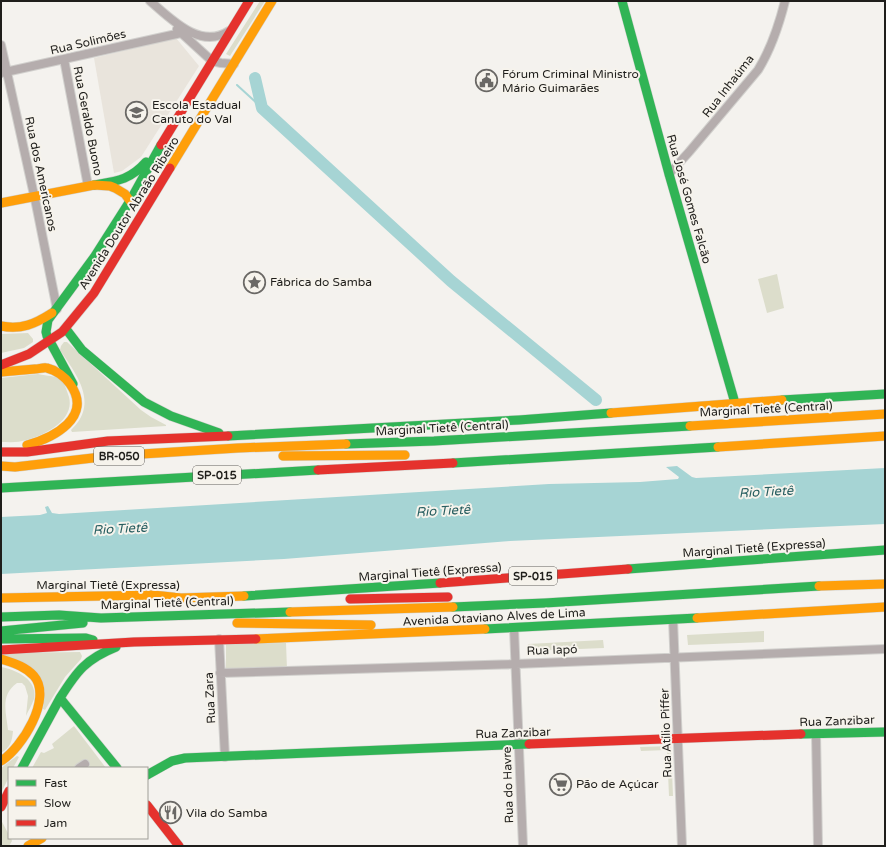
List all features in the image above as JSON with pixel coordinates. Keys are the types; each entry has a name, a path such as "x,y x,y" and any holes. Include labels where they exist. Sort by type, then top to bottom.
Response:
{"main road":[{"name":"Avenida Doutor Abraão Ribeiro","path":"57,309 95,256 130,201 159,148 249,1"},
{"name":"Avenida Doutor Abraão Ribeiro","path":"1,365 29,354 50,342 66,329 94,293 272,1"},
{"name":"Rua José Gomes Falcão","path":"623,1 669,174 735,403"},
{"path":"1,203 127,179 134,175 159,148"},
{"path":"91,186 110,186 125,194 130,201 135,216 124,236 123,246"},
{"path":"1,326 24,327 32,325 41,321 57,309"},
{"path":"1,448 21,446 41,441 61,430 75,414 76,397 72,380 50,342 46,332 48,320 57,309"},
{"path":"66,329 82,350 147,404 183,421 229,436"},
{"path":"1,372 47,368 53,370 71,385 76,397"},
{"path":"1,452 27,452 108,441 519,420 735,403 885,394"},
{"name":"Marginal Tietê (Central)","path":"1,466 14,467 110,456 238,448 449,440 885,414"},
{"name":"SP-015","path":"1,488 605,454 885,436"},
{"path":"238,448 256,456 418,455 434,463"},
{"name":"Marginal Tietê (Expressa)","path":"1,598 153,595 181,598 259,596 885,550"},
{"name":"SP-015","path":"829,554 844,559 885,559"},
{"path":"821,587 850,578 885,575"},
{"name":"Marginal Tietê (Central)","path":"1,617 59,615 100,618 157,615 399,609 545,603 885,584"},
{"path":"498,596 522,595 545,603"},
{"path":"259,596 291,600 460,597"},
{"name":"SP-015","path":"1,609 162,602 181,598"},
{"name":"Avenida Otaviano Alves de Lima","path":"104,643 439,632 882,606"},
{"path":"157,615 169,620 186,622 403,626 439,632"},
{"path":"1,631 78,624 100,618"},
{"path":"1,639 86,638 104,643"},
{"path":"23,767 73,677 88,661 103,652 134,642"},
{"path":"1,650 104,643"},
{"path":"1,659 21,665 31,672 37,681 40,696 38,709 26,732 16,748 8,757 1,761"},
{"path":"60,698 116,767"},
{"name":"Rua Zanzibar","path":"148,774 178,759 678,738 885,732"},
{"path":"1,807 8,794"},
{"path":"148,807 179,846"},
{"path":"28,846 40,839"}],"street":[{"path":"150,1 168,17 202,37 215,38 233,28"},
{"name":"Rua Inhaúma","path":"669,174 758,70 768,52 785,1"},
{"path":"168,17 181,33 212,61 234,64"},
{"name":"Rua Solimões","path":"4,73 181,33"},
{"name":"Rua dos Americanos","path":"1,45 4,73 34,197 57,309"},
{"name":"Rua Geraldo Buono","path":"64,59 91,186"},
{"name":"Rua Atílio Piffer","path":"673,619 682,846"},
{"name":"Rua do Havre","path":"514,628 523,846"},
{"name":"Rua Zara","path":"219,639 225,757"},
{"name":"Rua Iapó","path":"220,673 516,664 885,649"},
{"path":"816,734 818,846"}],"shaded area":[{"name":"Escola Estadual Canuto do Val","path":"176,38 199,66 141,157 122,171 114,173 94,58"}],"green space":[{"path":"260,1 265,1 230,56 226,54"},
{"path":"777,274 784,308 767,313 758,279"},
{"path":"28,333 33,339 33,342 24,348 1,353 1,334"},
{"path":"64,342 67,342 141,410 166,426 72,432 71,430 78,422 83,412 84,395 82,387 74,371 60,350"},
{"path":"38,374 59,378 62,381 69,397 70,405 67,413 57,425 34,438 20,442 1,442 1,378"},
{"path":"764,631 764,642 688,645 687,635"},
{"path":"603,640 604,648 529,651 528,644"},
{"path":"286,643 287,669 226,670 226,644"},
{"path":"80,652 82,656 81,659 65,677 45,710 43,709 45,691 3,653"},
{"path":"1,667 13,670 25,677 33,686 34,699 26,716 28,696 25,686 22,683 17,683 8,693 5,710 8,730 13,731 13,735 9,746 1,753"},
{"path":"74,726 105,767 33,767 41,752 44,753 54,748 52,744"},
{"path":"671,746 673,796 669,796 667,750 641,751 640,747"},
{"path":"17,756 19,757 14,767 8,767 8,779 1,793 1,768"},
{"path":"1,820 8,833 8,839 11,839 12,841 9,846 1,846"}],"water":[{"name":"Rio Tietê","path":"677,466 692,477 696,478 885,468 885,524 510,541 284,559 1,574 1,517 40,515 47,513 45,507 48,506 52,513 59,514 549,484 640,482 678,479 679,477 666,467"}],"waterway":[{"path":"255,78 262,108 451,281 596,400"},
{"path":"237,85 262,108"}],"traffic: fast":[{"path":"622,1 669,174 735,403"},
{"path":"73,384 47,336 46,332 48,320 95,256 130,201 161,145"},
{"path":"94,185 123,179 134,173 146,162"},
{"path":"66,329 82,350 144,402 171,416 219,433"},
{"path":"782,400 885,394"},
{"path":"228,436 519,420 611,413"},
{"path":"346,444 434,441 690,426"},
{"path":"453,463 718,447"},
{"path":"1,488 318,470"},
{"path":"628,569 885,550"},
{"path":"244,596 440,583"},
{"path":"453,607 545,603 819,586"},
{"path":"1,617 59,615 101,618 290,612"},
{"path":"485,629 697,618"},
{"path":"1,631 83,623"},
{"path":"1,639 86,638 93,640"},
{"path":"60,698 77,673 83,667 97,656 116,647"},
{"path":"23,767 60,698 116,767"},
{"path":"801,734 885,732"},
{"path":"148,774 172,761 185,758 529,744"}],"traffic: slow":[{"path":"170,168 272,1"},
{"path":"1,203 94,185 110,186 115,188 125,194 130,201"},
{"path":"1,326 21,327 34,323 52,313"},
{"path":"1,372 44,368 50,369 66,379 76,396 77,406 74,416 67,424 48,437 27,445"},
{"path":"611,413 782,400"},
{"path":"690,426 885,414"},
{"path":"718,447 885,436"},
{"path":"1,466 15,467 110,456 238,448 346,444"},
{"path":"283,456 405,455"},
{"path":"819,586 885,584"},
{"path":"1,598 153,595 181,598 244,596"},
{"path":"290,612 453,607"},
{"path":"697,618 885,607"},
{"path":"237,623 371,625"},
{"path":"256,639 485,629"},
{"path":"1,659 19,665 34,676 39,685 40,697 37,709 26,734 9,755 1,761"},
{"path":"28,846 40,839"}],"traffic: jam":[{"path":"161,145 249,1"},
{"path":"1,365 29,354 62,332 94,293 170,168"},
{"path":"1,452 27,452 108,441 228,436"},
{"path":"318,470 453,463"},
{"path":"440,583 628,569"},
{"path":"350,599 448,597"},
{"path":"1,650 134,642 256,639"},
{"path":"529,744 801,734"},
{"path":"1,807 8,793"},
{"path":"148,806 179,846"}],"place":[{"name":"Fórum Criminal Ministro Mário Guimarães","path":"487,81"},
{"name":"Escola Estadual Canuto do Val","path":"136,112"},
{"name":"Fábrica do Samba","path":"255,282"},
{"name":"Pão de Açúcar","path":"560,784"},
{"name":"Vila do Samba","path":"170,813"}]}
